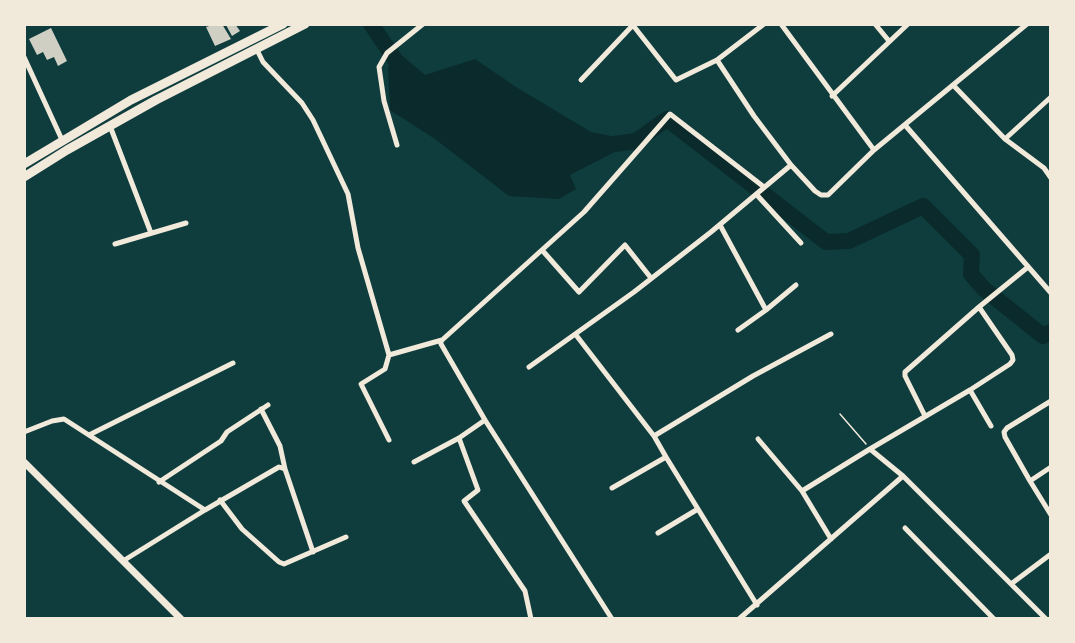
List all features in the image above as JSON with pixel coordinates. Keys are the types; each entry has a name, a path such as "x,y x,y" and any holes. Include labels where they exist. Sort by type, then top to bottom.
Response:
{"main road":[{"path":"24,164 131,100 283,24"},
{"path":"24,177 67,150 169,93 298,25"},
{"path":"164,83 169,93"}],"street":[{"path":"397,145 384,101 379,67 387,53 423,24"},
{"path":"581,80 633,25 676,80 717,60 764,24"},
{"path":"781,24 874,150"},
{"path":"875,24 890,41"},
{"path":"832,96 908,24"},
{"path":"717,60 754,116 791,165 815,191 821,195 828,195 874,150 1026,24"},
{"path":"256,48 263,62 302,103 313,120 348,194 358,248 389,355 385,369 361,384 389,440"},
{"path":"24,57 67,150"},
{"path":"954,86 1005,139 1044,168 1051,178"},
{"path":"1005,139 1051,97"},
{"path":"389,355 442,340 584,212 670,114 764,187"},
{"path":"905,125 1051,293"},
{"path":"110,126 151,233"},
{"path":"529,367 576,335 720,225 791,165"},
{"path":"756,194 801,243"},
{"path":"115,244 186,223"},
{"path":"720,225 766,310"},
{"path":"542,250 579,292 625,244 651,278"},
{"path":"925,416 905,376 906,372 1028,267"},
{"path":"1045,286 1051,282"},
{"path":"738,330 796,285"},
{"path":"802,491 970,390 1013,360 1012,355 980,308"},
{"path":"654,436 753,376 831,334"},
{"path":"576,335 654,436 757,605"},
{"path":"442,340 441,344 485,420 612,619"},
{"path":"89,435 233,363"},
{"path":"970,390 991,426"},
{"path":"1051,401 1004,432 1051,515"},
{"path":"159,482 221,441 227,432 268,405"},
{"path":"261,409 280,446 285,469 313,552"},
{"path":"24,432 52,421 64,419 205,510"},
{"path":"414,462 459,438 485,420"},
{"path":"459,438 478,490 464,501 525,591 531,619"},
{"path":"758,439 802,491 831,539"},
{"path":"870,449 903,476 1046,619"},
{"path":"612,488 666,457"},
{"path":"24,462 181,619"},
{"path":"123,561 220,500 279,467 285,469"},
{"path":"1030,481 1051,467"},
{"path":"739,619 903,476"},
{"path":"220,500 242,529 279,562 288,563 346,537"},
{"path":"657,533 698,509"},
{"path":"905,528 994,619"},
{"path":"1011,584 1051,554"}],"path":[{"path":"840,414 870,449"}],"water":[{"path":"475,59 516,87 591,132 636,141 570,175 576,189 559,199 509,196 435,139 390,110 388,66 422,76"}],"building":[{"path":"222,24 231,39 215,46 206,27"},
{"path":"235,24 240,31 232,36 226,25"},
{"path":"51,28 67,61 58,66 54,57 47,60 43,52 37,55 29,39"}],"waterway":[{"path":"371,24 396,61 427,87"},
{"path":"615,144 636,141 667,119 826,242 849,241 923,206 972,255 971,274 984,289 1043,336 1051,332"}]}
